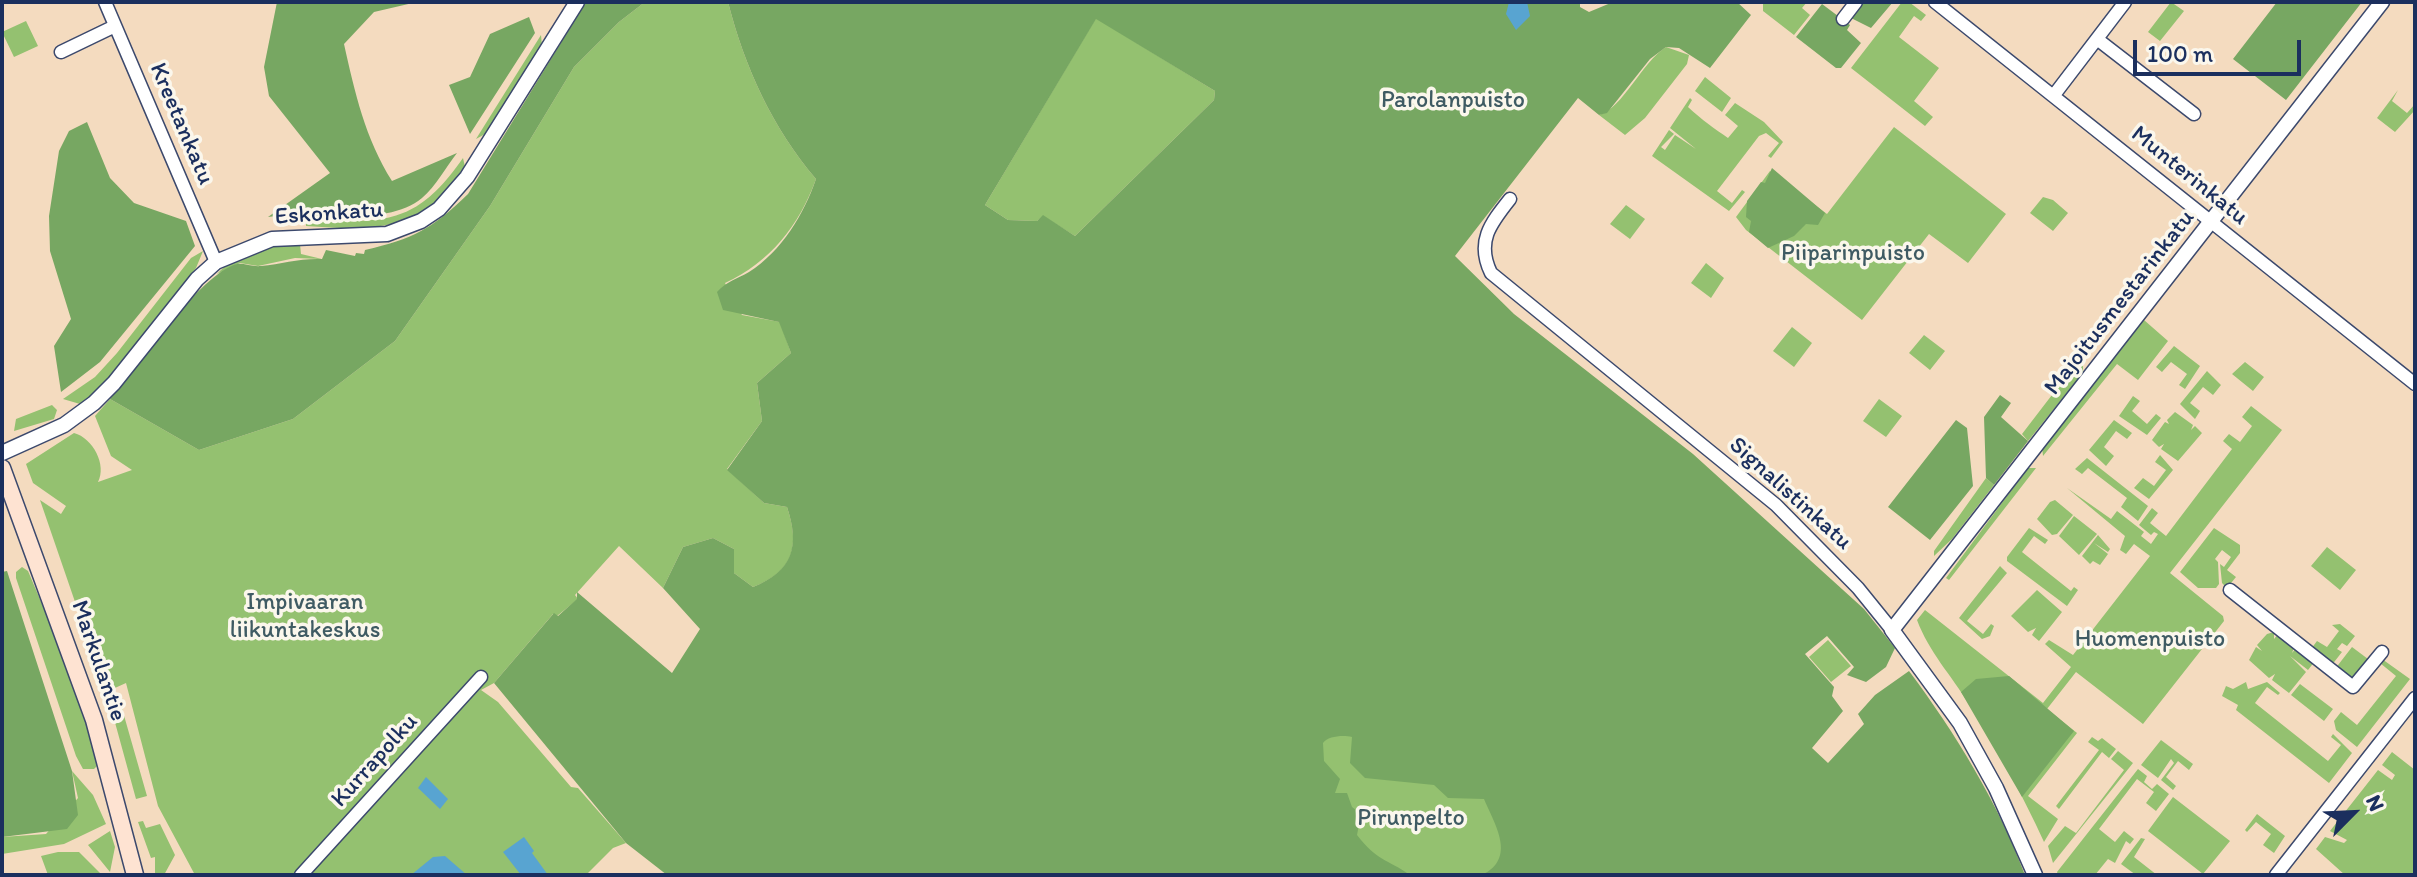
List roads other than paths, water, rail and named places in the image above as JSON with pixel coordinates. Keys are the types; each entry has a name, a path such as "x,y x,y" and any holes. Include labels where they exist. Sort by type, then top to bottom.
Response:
{"main road":[{"name":"Markulantie","path":"2,468 94,720 135,875"}],"street":[{"name":"Kreetankatu","path":"105,2 216,262"},
{"name":"Eskonkatu","path":"2,453 53,431 87,410 114,383 197,279 216,262 272,239 372,237 398,231 430,216 450,200 467,177 577,2"},
{"path":"1843,19 1856,2"},
{"name":"Munterinkatu","path":"1935,2 2415,384"},
{"path":"2054,95 2125,2"},
{"name":"Majoitusmestarinkatu","path":"1892,630 2382,2"},
{"path":"61,52 115,26"},
{"path":"2097,39 2194,114"},
{"name":"Signalistinkatu","path":"1510,199 1485,236 1483,248 1491,273 1776,505 1858,588 1960,723 1996,788 2035,875"},
{"path":"2230,590 2353,687 2382,652"},
{"name":"Kurrapolku","path":"301,875 481,677"},
{"path":"2276,875 2415,698"}],"water":[{"path":"1509,2 1527,2 1530,16 1516,30 1506,14"},
{"path":"426,777 448,799 440,809 418,788"},
{"path":"524,837 548,875 521,875 503,852"},
{"path":"445,856 467,875 411,875 433,857"}],"park label":[{"name":"Parolanpuisto","path":"1453,101"},
{"name":"Piiparinpuisto","path":"1853,254"},
{"name":"Impivaaran liikuntakeskus","path":"305,617"},
{"name":"Huomenpuisto","path":"2150,640"},
{"name":"Pirunpelto","path":"1411,819"}]}
